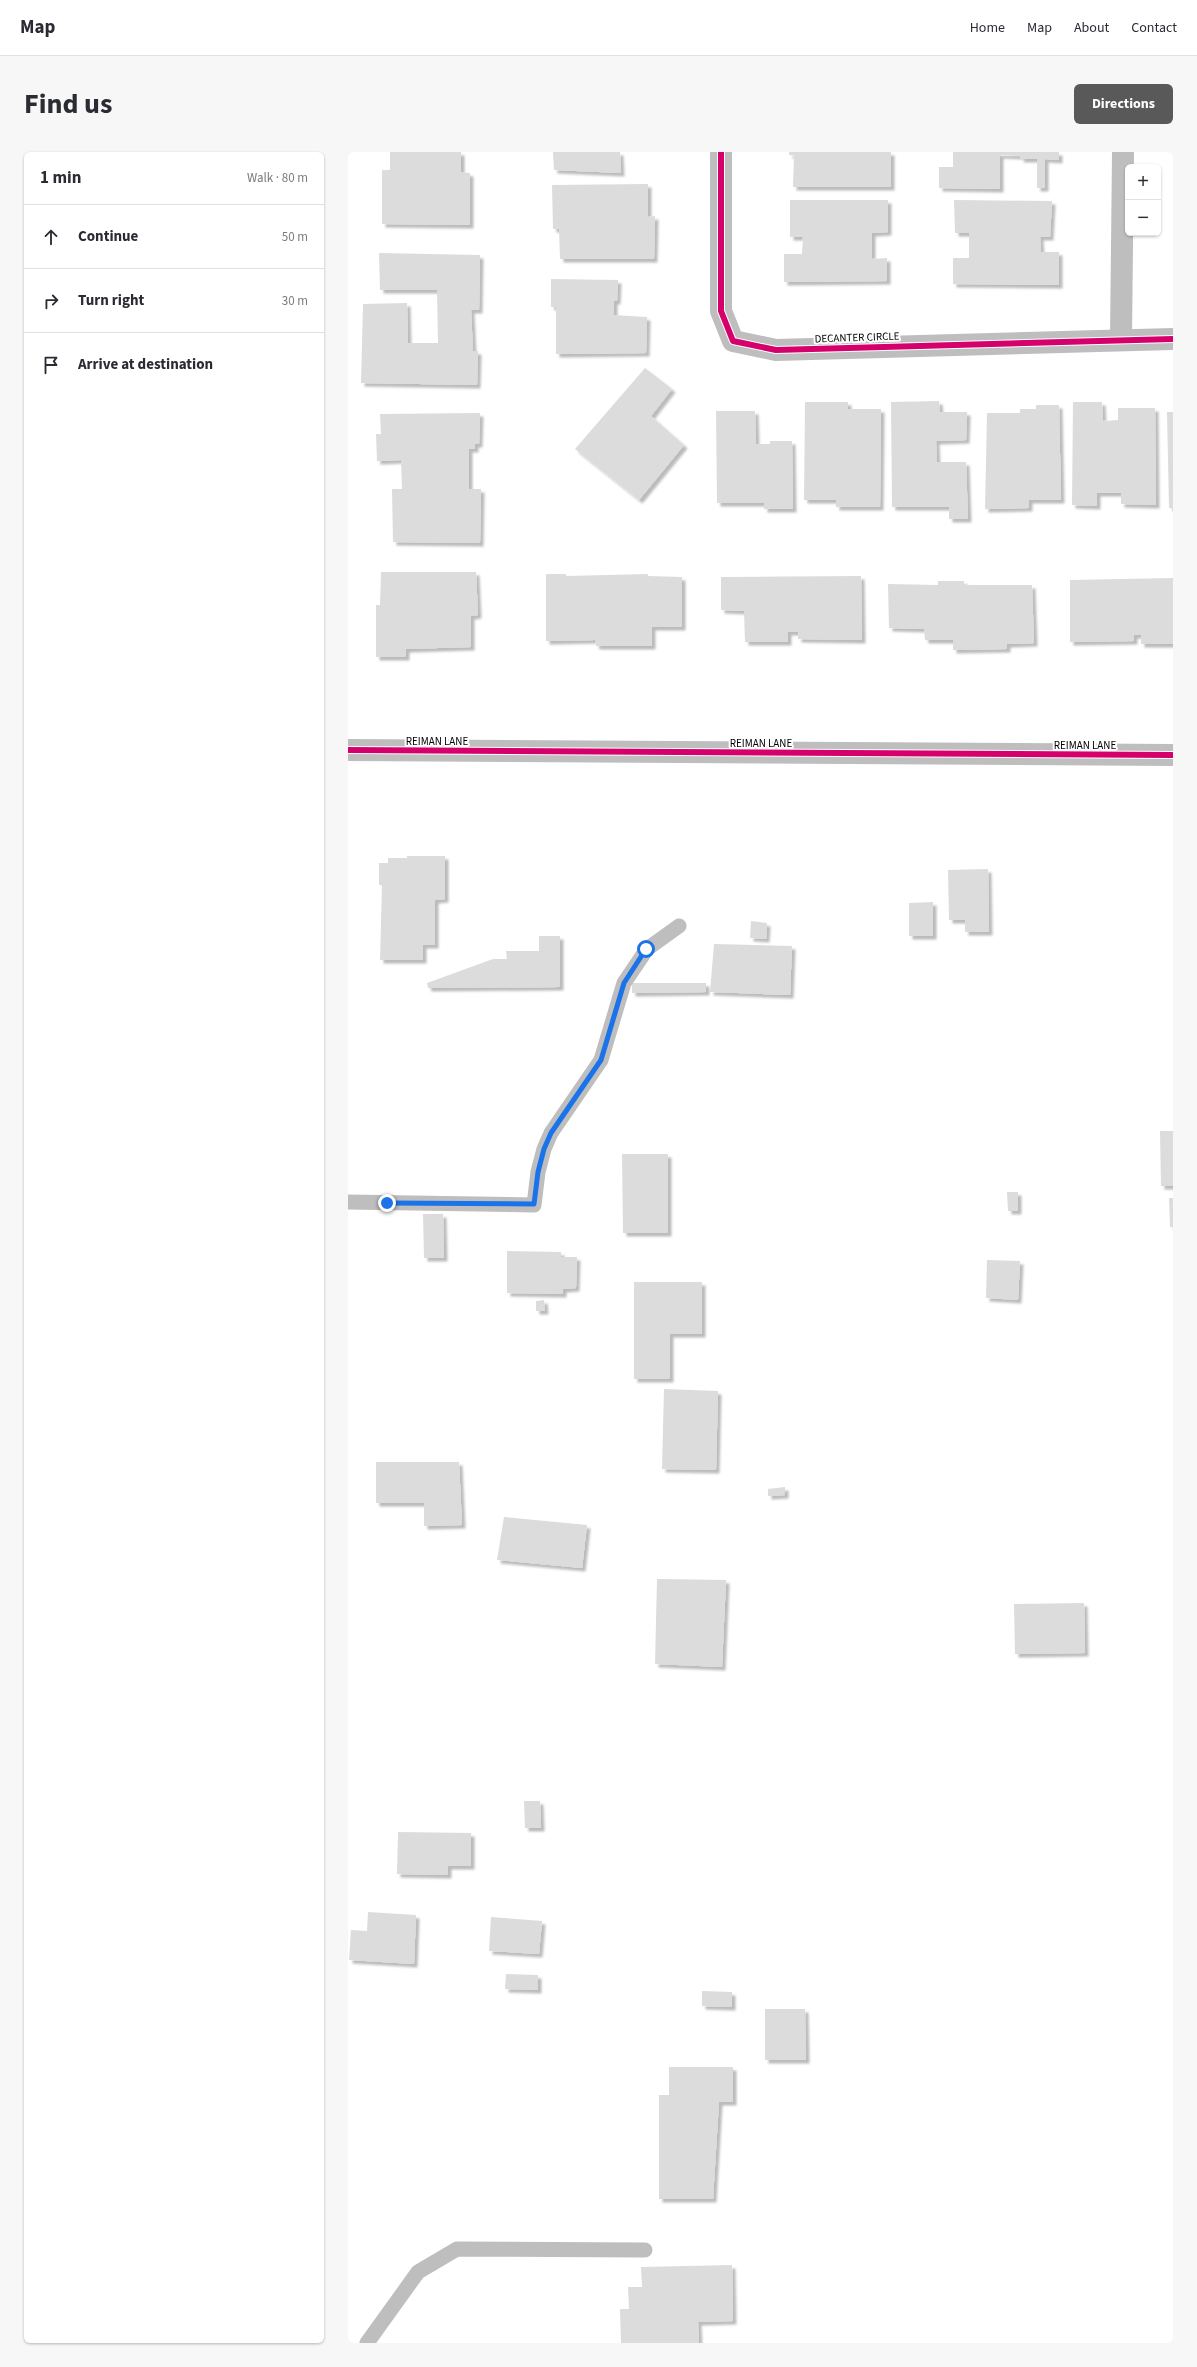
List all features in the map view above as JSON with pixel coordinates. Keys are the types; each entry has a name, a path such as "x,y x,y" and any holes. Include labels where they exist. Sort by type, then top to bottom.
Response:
{"street":[{"name":"DECANTER CIRCLE","path":"721,152 721,311 732,340 776,350 1121,339 1173,339"},
{"path":"1121,339 1123,152"},
{"name":"REIMAN LANE","path":"348,750 1173,756"}],"lane":[{"path":"348,1202 534,1204 538,1172 544,1149 551,1133 601,1060 624,983 646,949 679,926"},
{"path":"367,2343 418,2272 457,2249 645,2250"}],"building":[{"path":"390,152 461,152 461,172 470,173 470,225 382,224 382,170 390,170"},
{"path":"553,152 620,152 621,173 554,170"},
{"path":"789,152 891,152 891,187 793,187 794,155 789,155"},
{"path":"953,152 1059,152 1059,160 1045,159 1045,188 1037,188 1037,159 1020,159 1021,156 1000,155 1000,189 939,188 939,167 953,167"},
{"path":"648,184 648,217 655,216 654,259 560,259 559,229 553,229 552,185"},
{"path":"790,200 888,200 888,232 872,233 872,259 887,258 887,281 784,282 784,254 802,254 803,237 790,237"},
{"path":"954,200 1052,201 1050,237 1040,237 1041,252 1059,252 1059,285 953,284 953,258 969,258 969,233 955,233"},
{"path":"379,253 480,255 479,310 471,310 473,351 478,351 477,385 361,383 363,304 407,303 408,343 438,343 437,290 380,290"},
{"path":"551,279 618,280 617,301 614,301 614,315 647,317 646,353 556,354 556,307 551,307"},
{"path":"645,368 672,389 651,416 684,445 639,500 575,449"},
{"path":"939,401 940,412 967,412 966,440 936,441 937,462 966,462 968,519 949,519 949,507 892,507 891,402"},
{"path":"805,402 848,402 848,409 881,409 880,507 836,507 836,500 804,500"},
{"path":"1073,402 1102,402 1103,421 1118,420 1118,408 1155,408 1156,505 1121,504 1121,493 1097,493 1097,506 1072,505"},
{"path":"1036,405 1059,405 1061,500 1029,500 1029,508 985,509 987,413 1020,413 1020,409 1036,409"},
{"path":"716,411 755,411 756,444 770,444 770,441 792,441 793,509 764,509 764,503 717,503"},
{"path":"1167,412 1173,412 1173,508 1169,508"},
{"path":"480,413 479,444 475,444 475,449 469,449 469,489 481,489 480,543 393,542 392,489 402,489 401,460 377,461 376,434 381,434 380,414"},
{"path":"381,572 476,572 478,615 471,616 471,647 406,649 406,657 376,657 376,605 380,605"},
{"path":"546,574 566,574 566,576 648,574 648,576 682,577 682,627 652,627 652,646 596,646 595,640 546,641"},
{"path":"861,576 862,640 798,639 798,632 788,632 788,642 745,642 744,611 721,610 721,577"},
{"path":"1173,578 1173,644 1141,644 1141,635 1134,635 1134,641 1070,642 1070,580"},
{"path":"938,581 964,581 964,585 1032,585 1034,643 1007,644 1007,649 953,650 953,640 925,640 924,629 889,628 888,584 938,585"},
{"path":"407,856 445,856 445,899 435,900 435,945 423,945 423,960 380,960 382,885 379,885 379,863 388,863 388,858 407,858"},
{"path":"988,869 989,932 965,932 965,920 949,920 948,870"},
{"path":"933,902 933,936 909,936 909,903"},
{"path":"751,921 767,923 766,939 750,938"},
{"path":"539,936 560,936 560,987 428,988 427,983 493,959 507,959 506,951 539,951"},
{"path":"714,944 792,946 790,995 710,992"},
{"path":"632,983 706,983 706,992 632,993"},
{"path":"1160,1131 1173,1131 1173,1186 1161,1186"},
{"path":"622,1154 668,1154 668,1233 623,1233"},
{"path":"1007,1192 1018,1192 1018,1211 1008,1211"},
{"path":"1169,1198 1173,1198 1173,1227 1170,1227"},
{"path":"423,1214 443,1214 444,1258 424,1258"},
{"path":"507,1251 561,1252 561,1257 577,1257 576,1288 563,1289 563,1294 507,1293"},
{"path":"987,1260 1020,1261 1018,1300 986,1298"},
{"path":"634,1282 702,1282 702,1334 670,1334 670,1379 634,1379"},
{"path":"544,1300 545,1311 536,1311 536,1301"},
{"path":"664,1389 718,1391 716,1470 662,1469"},
{"path":"376,1462 459,1462 462,1525 424,1526 424,1503 376,1503"},
{"path":"785,1487 785,1495 768,1496 768,1489"},
{"path":"504,1517 587,1525 582,1568 497,1560"},
{"path":"657,1579 726,1580 722,1667 655,1664"},
{"path":"1084,1603 1085,1653 1015,1654 1014,1604"},
{"path":"524,1801 540,1801 541,1828 525,1828"},
{"path":"398,1832 471,1833 471,1866 448,1866 448,1875 397,1874"},
{"path":"368,1912 416,1915 414,1964 349,1960 351,1930 367,1931"},
{"path":"491,1917 542,1921 539,1954 489,1951"},
{"path":"506,1974 538,1975 538,1990 505,1989"},
{"path":"702,1991 732,1992 732,2007 702,2006"},
{"path":"765,2009 805,2009 806,2060 765,2060"},
{"path":"669,2067 733,2067 733,2102 719,2102 713,2199 659,2199 659,2095 669,2095"},
{"path":"732,2265 733,2321 698,2322 699,2343 621,2343 620,2309 629,2309 628,2287 642,2287 641,2267"}],"cycle path":[{"path":"721,152 721,311 733,341 776,350 1173,339"},
{"path":"348,750 1173,755"}],"route":[{"path":"387,1203 534,1204 538,1172 544,1149 551,1133 601,1060 614,1022 624,983 646,949"}]}
